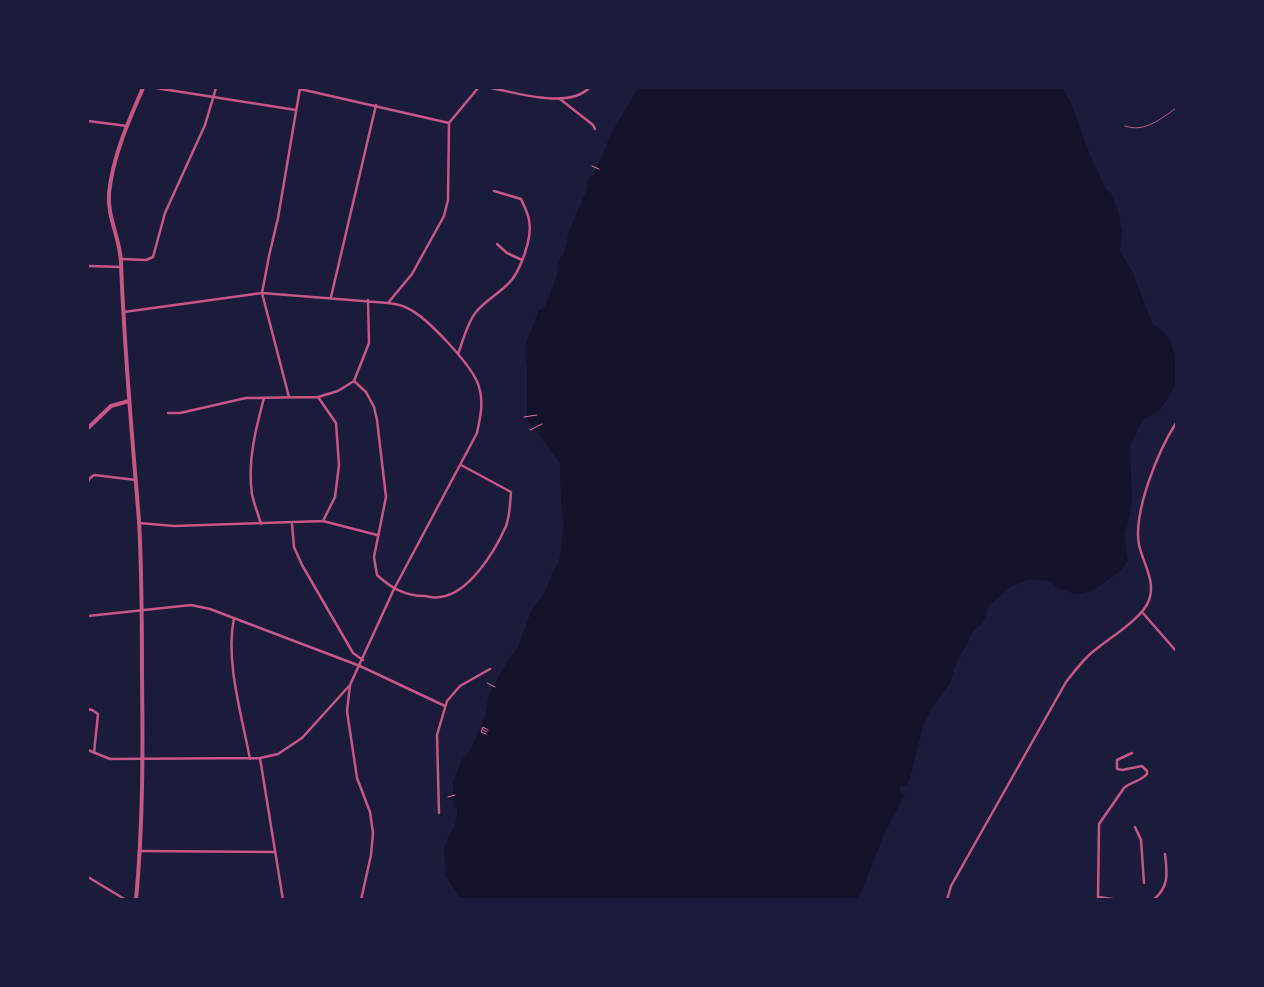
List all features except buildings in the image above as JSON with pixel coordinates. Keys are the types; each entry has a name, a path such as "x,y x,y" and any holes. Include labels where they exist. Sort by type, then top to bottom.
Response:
{"street":[{"path":"136,900 141,851 143,759 142,609 139,523 129,401 121,259 110,212 109,196 116,156 126,126 143,88"},
{"path":"156,88 296,110"},
{"path":"121,259 146,260 153,257 165,213 204,125 216,88"},
{"path":"289,397 262,293 268,256 278,218 300,88 449,123"},
{"path":"388,303 412,274 444,216 448,200 449,123 478,88"},
{"path":"492,88 560,99 585,92 589,88"},
{"path":"560,99 595,129"},
{"path":"331,297 376,105"},
{"path":"88,121 126,126"},
{"path":"458,354 469,324 476,312 510,283 516,274 527,246 530,221 521,199 494,191"},
{"path":"497,244 508,253 522,260"},
{"path":"88,266 121,267"},
{"path":"88,750 110,760 250,759 278,754 302,738 350,685 394,589 461,465 476,433 480,418 481,395 479,384 474,374 458,354 422,318 407,308 368,300 262,293 124,312"},
{"path":"168,413 180,413 246,398 318,397 338,391 354,381 369,343 368,300"},
{"path":"354,381 366,392 374,407 377,420 386,497 374,557 377,575 394,589 414,596 440,597 450,594 463,586 480,571 506,525 510,509 511,492 461,465"},
{"path":"318,397 336,423 339,465 335,497 323,521"},
{"path":"261,524 252,493 251,462 255,432 264,398"},
{"path":"88,428 111,406 129,401"},
{"path":"947,900 951,886 1066,682 1089,655 1142,612 1149,602 1152,589 1139,543 1140,515 1150,478 1170,432 1176,424"},
{"path":"88,482 94,475 136,480"},
{"path":"139,523 174,526 292,524 323,521 377,535"},
{"path":"292,524 294,547 302,565 353,653 363,660"},
{"path":"88,616 191,605 210,609 360,666 446,706"},
{"path":"1142,612 1176,652"},
{"path":"234,618 231,632 232,665 250,759"},
{"path":"439,813 437,735 447,701 460,686 490,669"},
{"path":"350,685 347,711 357,778 370,812 373,833 371,855 362,900"},
{"path":"88,709 98,714 94,753"},
{"path":"1119,900 1098,898 1099,824 1124,788 1144,778 1147,774 1147,770 1142,766 1122,770 1117,769 1117,760 1132,753"},
{"path":"260,758 283,900"},
{"path":"1135,827 1141,840 1144,883"},
{"path":"141,851 274,852"},
{"path":"1153,900 1160,894 1168,878 1165,854"},
{"path":"88,878 126,900"}],"lane":[{"path":"1125,126 1143,128 1176,108"}],"path":[{"path":"592,166 599,169"},
{"path":"524,417 537,415"},
{"path":"530,430 542,424"},
{"path":"487,683 495,688"},
{"path":"482,729 487,732"},
{"path":"448,797 455,795"}],"shaded area":[{"path":"638,88 1062,88 1071,103 1086,145 1105,188 1111,193 1118,210 1122,231 1120,251 1133,273 1152,323 1165,333 1170,340 1176,359 1176,379 1173,390 1160,410 1143,420 1130,446 1132,503 1127,527 1124,532 1128,561 1119,572 1092,591 1075,594 1060,589 1049,581 1031,579 1011,587 988,606 986,616 981,625 974,630 956,664 950,683 932,708 923,726 910,778 907,785 900,786 899,792 905,794 885,832 866,883 856,899 461,899 445,875 444,850 455,824 457,814 457,809 453,806 453,782 462,760 471,749 485,717 489,694 509,659 517,649 532,609 543,596 560,557 564,526 560,464 527,419 527,365 525,354 527,341 539,310 545,307 557,275 558,261 564,253 569,232 588,187 587,183 590,177 594,175 611,134"}]}
